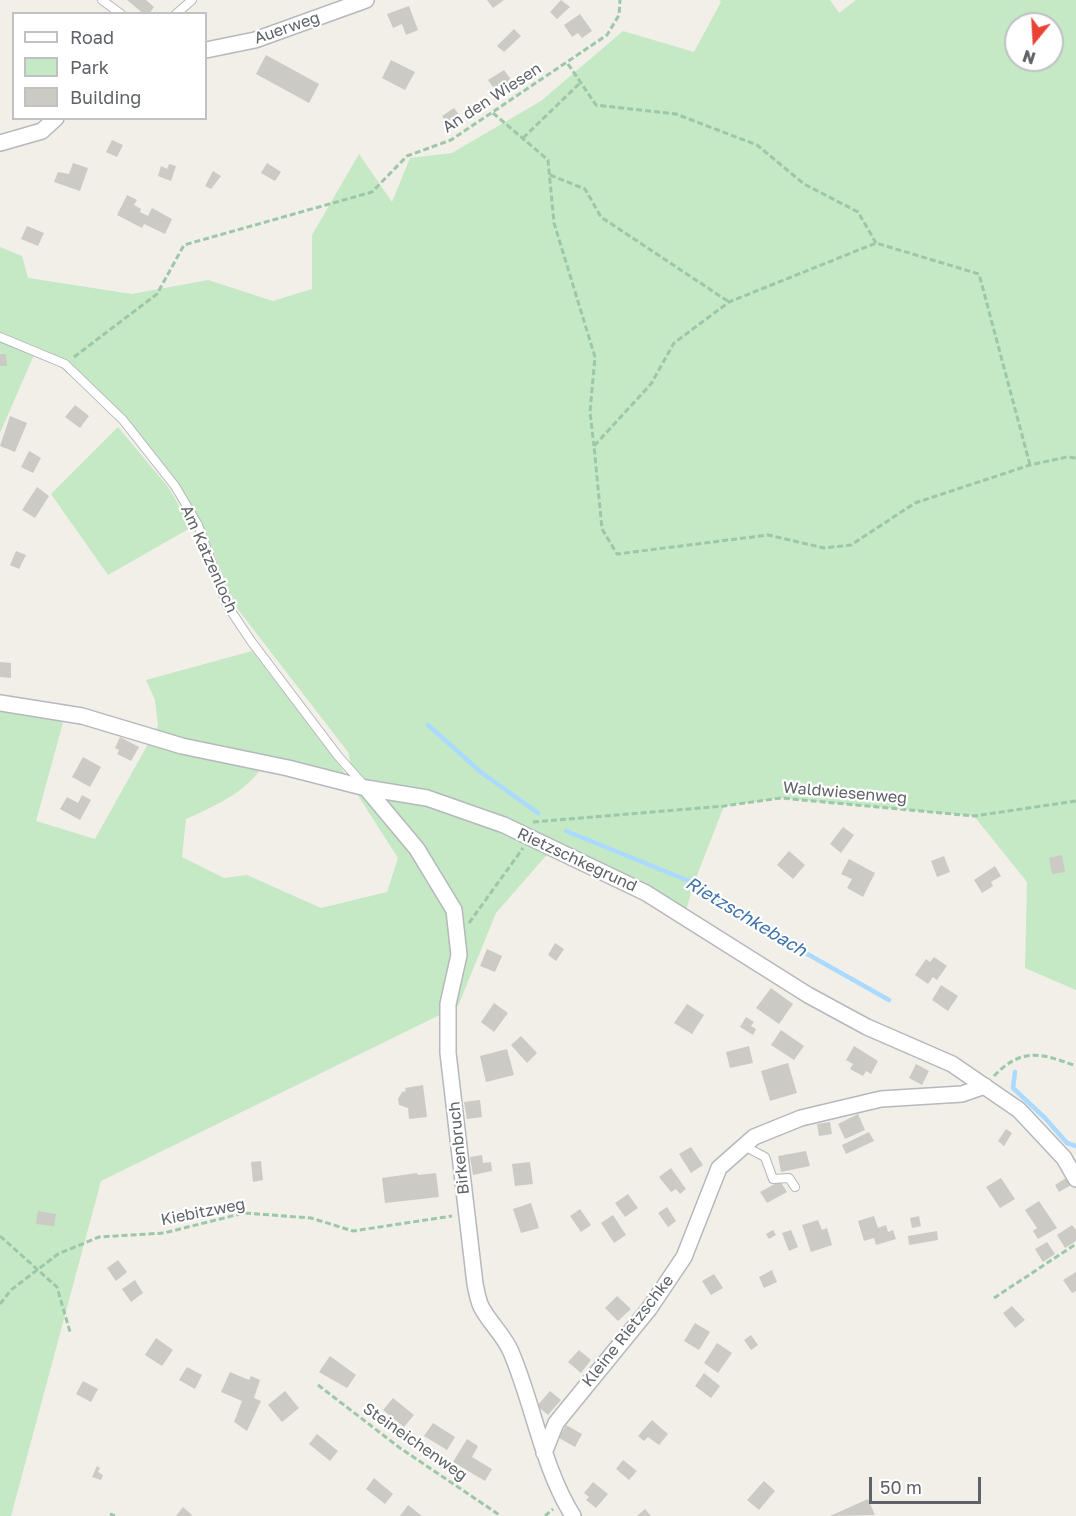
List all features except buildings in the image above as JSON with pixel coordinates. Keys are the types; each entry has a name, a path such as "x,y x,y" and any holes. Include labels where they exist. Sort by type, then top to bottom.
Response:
{"street":[{"name":"Auerweg","path":"207,50 255,40 366,0"},
{"path":"0,143 42,131 54,120"},
{"name":"Rietzschkegrund","path":"0,703 82,716 182,746 288,768 366,788 427,798 504,825 529,839 646,893 808,995 867,1027 952,1064 1019,1110 1064,1158 1076,1179"},
{"name":"Birkenbruch","path":"366,788 417,849 454,910 459,956 448,1004 448,1053 475,1284 481,1308 510,1349 531,1404 544,1453 573,1516"},
{"name":"Kleine Rietzschke","path":"544,1453 556,1423 642,1318 684,1257 719,1168 754,1137 801,1118 881,1099 962,1094 985,1086"}],"lane":[{"path":"102,0 118,12"},
{"path":"178,12 192,0"},
{"name":"Am Katzenloch","path":"0,337 64,364 123,420 175,486 198,525 228,605 287,689 338,756 366,788"},
{"path":"744,1146 765,1157 773,1179 789,1178 795,1187"}],"path":[{"name":"An den Wiesen","path":"64,364 157,294 184,245 372,192 407,156 452,140 568,64 607,35 618,15 620,0"},
{"path":"568,64 596,105 676,114 756,145 804,184 858,212 876,243"},
{"path":"523,138 580,82"},
{"path":"493,113 548,160 555,223 595,357 590,411 602,529 617,554 768,535 824,548 851,544 915,503 1030,465 1067,457 1076,458"},
{"path":"550,174 585,189 600,217 729,302"},
{"path":"594,446 651,384 674,342 729,302 876,243 978,274 1030,465"},
{"name":"Waldwiesenweg","path":"504,825 724,806 781,798 974,816 1076,801"},
{"path":"458,939 529,839"},
{"path":"985,1086 1008,1062 1042,1053 1076,1066"},
{"name":"Kiebitzweg","path":"0,1304 11,1290 58,1254 99,1237 164,1233 244,1213 311,1218 353,1231 466,1214"},
{"path":"0,1236 57,1287 70,1332"},
{"path":"994,1298 1076,1244"},
{"name":"Steineichenweg","path":"318,1385 391,1441 501,1516"},
{"path":"110,1514 115,1516"}],"green space":[{"path":"719,0 830,0 839,13 856,0 1076,0 1076,990 1025,968 1027,882 974,816 781,798 724,806 694,883 684,917 551,850 496,913 458,1006 101,1181 11,1516 0,1516 0,711 64,719 36,821 95,839 158,726 155,700 146,680 252,651 347,778 268,758 243,788 222,802 186,819 182,857 224,878 247,875 321,908 387,892 398,858 359,797 348,752 233,603 203,525 198,525 175,486 123,420 37,348 0,433 0,247 22,256 28,278 132,294 208,280 273,301 312,289 312,235 359,154 392,202 410,158 452,153 541,101 623,31 694,52 721,2"},
{"path":"118,427 168,487 192,527 108,575 51,494"}],"waterway":[{"name":"Rietzschkebach","path":"428,725 482,773 538,813"},
{"name":"Rietzschkebach","path":"566,831 694,883 786,942 889,1000"},
{"name":"Rietzschkebach","path":"1015,1072 1013,1088 1045,1118 1067,1143 1076,1146"}]}
